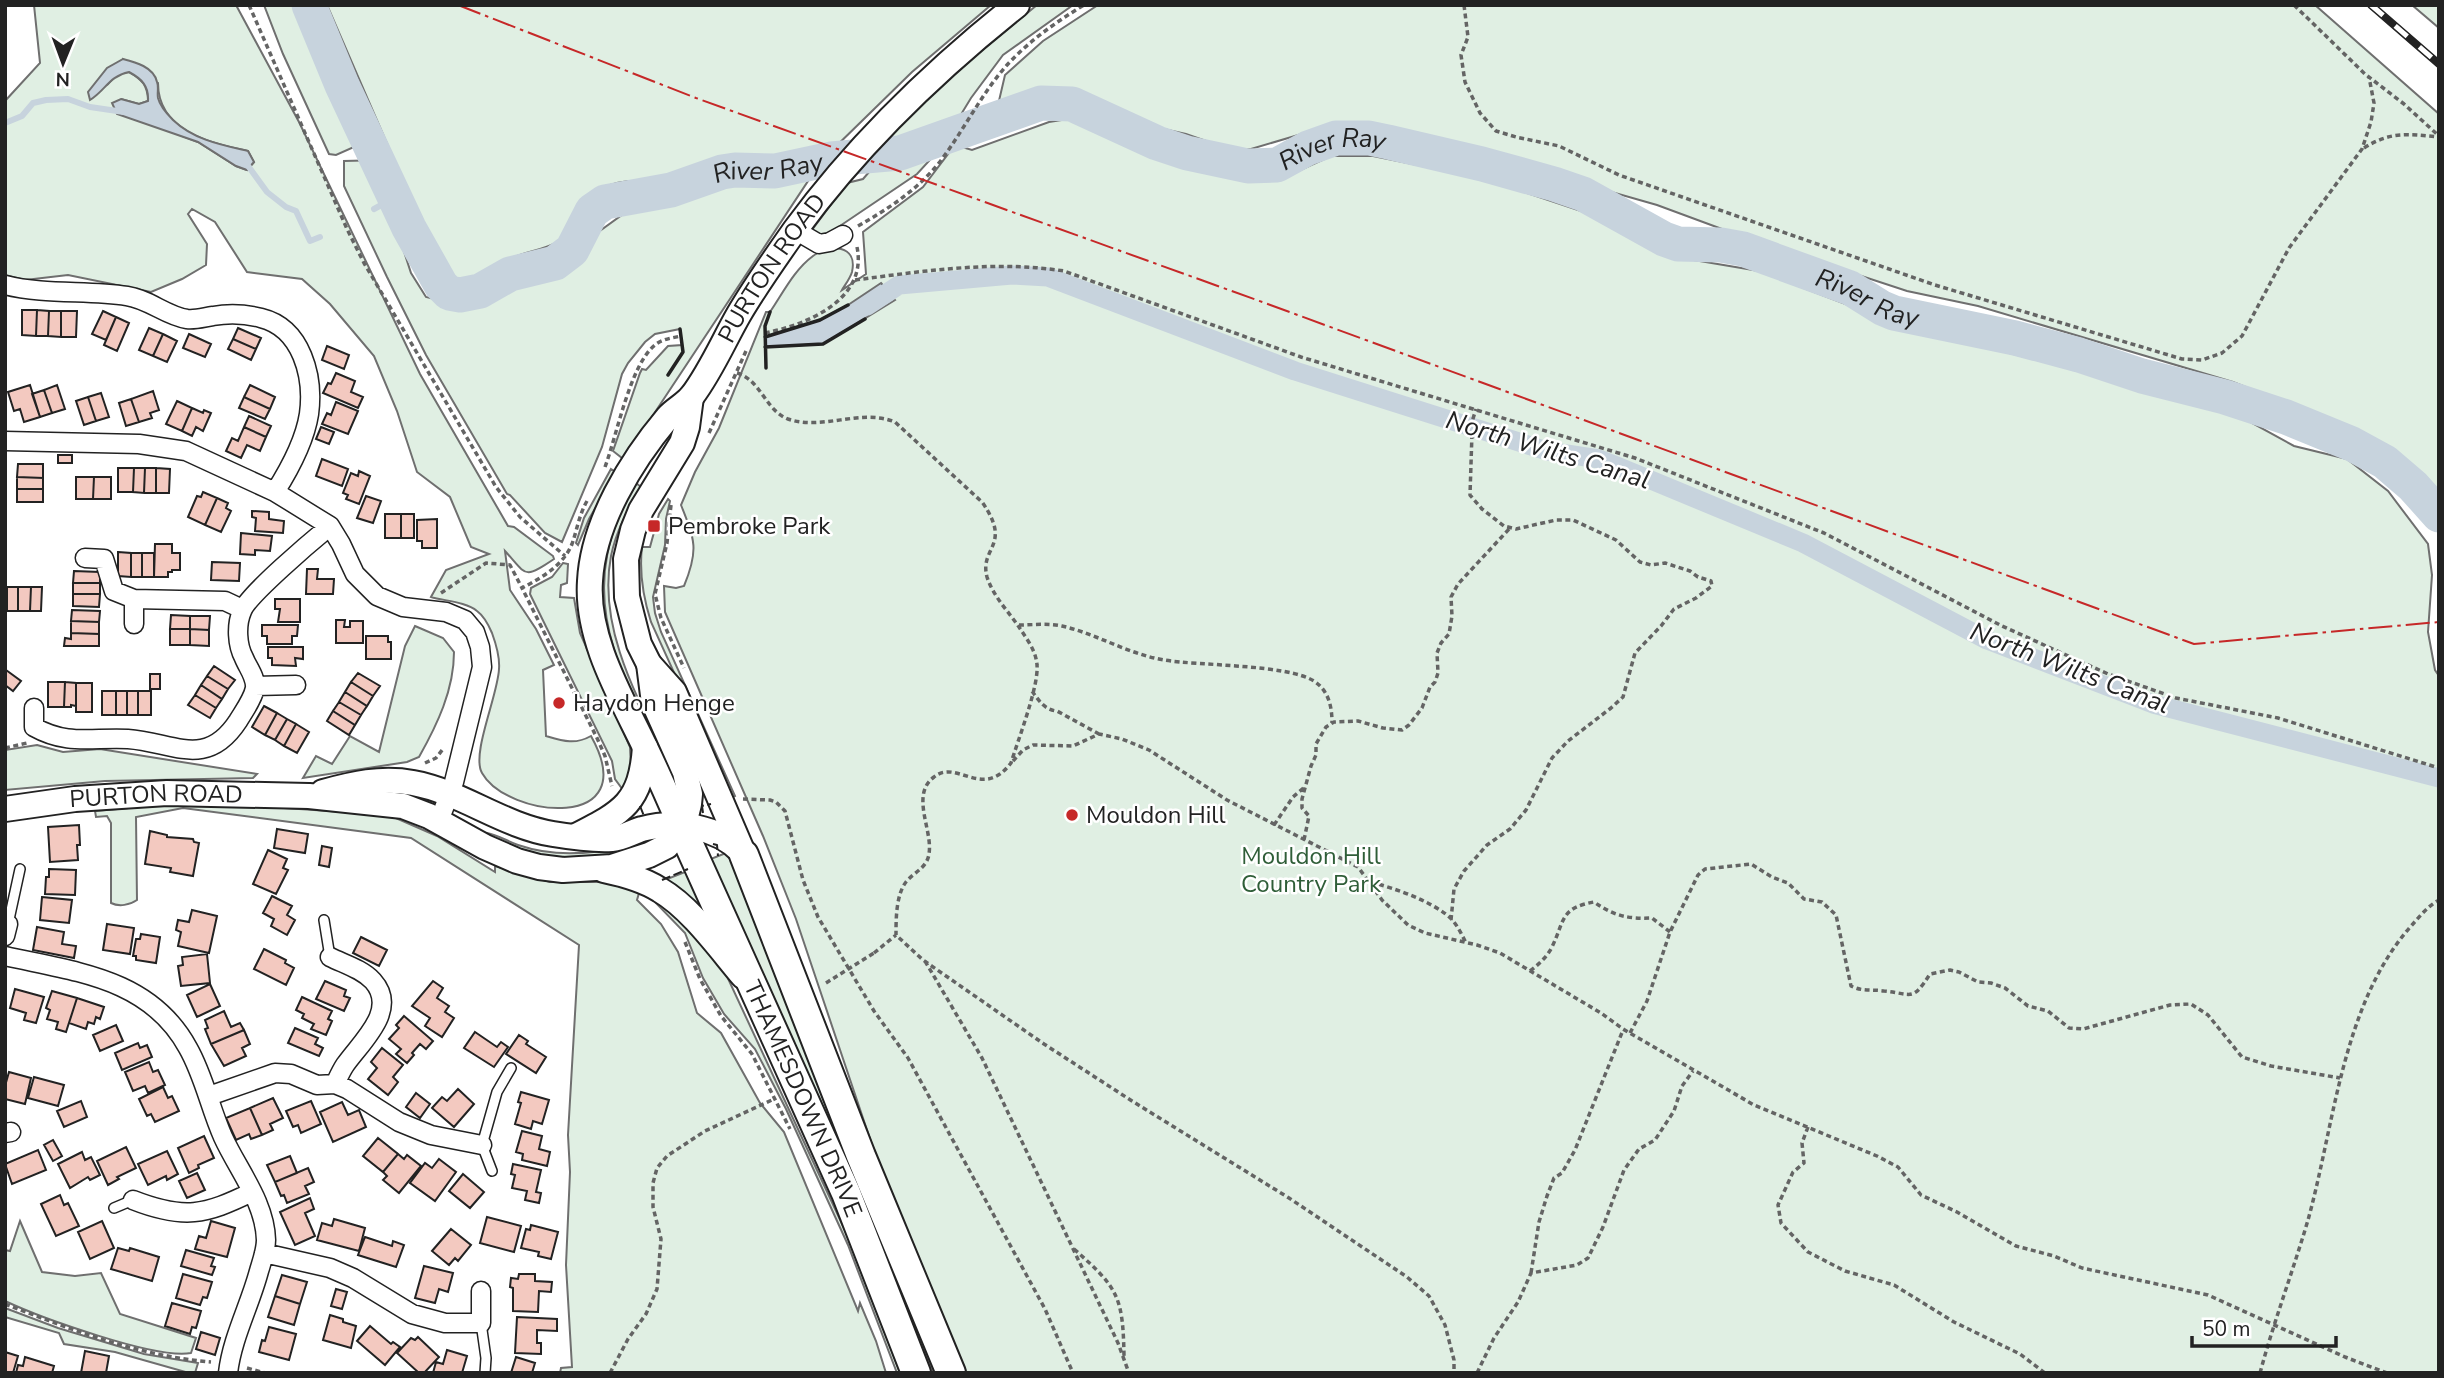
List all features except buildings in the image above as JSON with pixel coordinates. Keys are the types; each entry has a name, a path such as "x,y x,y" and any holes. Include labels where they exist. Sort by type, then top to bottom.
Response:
{"main road":[{"name":"PURTON ROAD","path":"681,827 600,645 594,625 590,582 593,555 604,519 651,440 670,415 691,397 741,310 795,230 829,186 924,83 1017,5"},
{"name":"PURTON ROAD","path":"691,397 682,443 641,510 628,548 625,577 627,597 639,644 649,664 674,692 744,855"},
{"name":"PURTON ROAD","path":"5,809 75,799 167,793 309,796 403,806 439,821 485,847 517,861 563,870 612,867 667,846 681,827 690,804 689,784 654,703 649,664"},
{"path":"576,836 616,814 627,803 639,785 645,746"},
{"name":"PURTON ROAD","path":"309,796 358,783 389,780 414,783 503,820 553,834 615,839 657,827 702,829 725,837 744,855"},
{"name":"THAMESDOWN DRIVE","path":"681,827 846,1193 916,1373"},
{"name":"THAMESDOWN DRIVE","path":"744,855 861,1156 951,1373"},
{"name":"PURTON ROAD","path":"596,869 633,878 661,890 694,920 755,990"}],"street":[{"path":"795,230 819,244 830,242 846,233"},
{"path":"5,285 34,290 129,296 186,319 228,314 262,318 277,325 290,335 300,348 309,380 310,397 305,430 275,492"},
{"path":"5,441 139,444 186,451 275,492 330,527 355,574 366,587 389,602 403,607 446,612 465,620 475,632 482,667 450,796 439,821"},
{"path":"34,708 34,727 50,736 72,741 129,739 177,749 203,749 214,746 230,732 252,698 255,686 254,677 242,656 239,641 242,609 296,555 330,527"},
{"path":"85,558 104,559 114,591 134,599 225,601 242,609"},
{"path":"134,599 134,624"},
{"path":"255,686 296,685"},
{"path":"5,956 118,984 158,1009 176,1028 189,1049 224,1139 252,1192 264,1227 264,1253 232,1352 223,1367"},
{"path":"330,957 361,971 373,981 381,994 381,1007 371,1031 342,1068 335,1084"},
{"path":"209,1096 275,1073 290,1074 317,1085 335,1084 364,1097 414,1129 449,1140 482,1145"},
{"path":"133,1200 168,1212 192,1213 219,1208 252,1192"},
{"path":"264,1253 330,1268 353,1278 412,1314 445,1323 481,1323 481,1291"}],"lane":[{"path":"7,930 20,869"},
{"path":"324,920 330,957"},
{"path":"492,1171 482,1145 497,1092 511,1068"},
{"path":"114,1208 133,1200"},
{"path":"481,1323 486,1358 485,1373"}],"path":[{"path":"249,5 314,157 364,263 496,487 520,517 565,556 542,577 522,589"},
{"path":"765,333 814,317 847,293 855,280 858,252 846,233 876,216 913,189 953,143 1006,66 1021,50 1084,5"},
{"path":"1464,5 1468,37 1461,55 1465,82 1480,113 1496,131 1516,138 1559,146 1619,175 1935,285 2182,359 2202,360 2222,353 2242,336 2289,248 2362,149 2374,103 2369,77"},
{"path":"2294,5 2369,77 2404,104 2439,137"},
{"path":"2362,149 2381,137 2407,134 2439,137"},
{"path":"855,280 922,271 990,267 1032,266 1064,271 1301,357 1635,458 1824,533 2002,626 2108,674 2176,698 2278,718 2439,768"},
{"path":"608,457 635,371 654,345 681,336"},
{"path":"705,441 746,350"},
{"path":"737,373 751,380 775,411 790,420 810,422 878,417 895,422 982,502 993,518 996,530 986,574 996,596 1034,650 1037,666 1012,763"},
{"path":"1451,920 1454,889 1464,871 1487,845 1510,829 1527,810 1552,758 1567,741 1623,697 1635,653 1674,609 1712,586 1712,581 1698,577 1690,571 1665,563 1651,565 1640,562 1616,540 1573,520 1556,520 1517,529 1504,526 1482,509 1470,495 1472,433 1463,430 1465,424 1471,425 1476,409"},
{"path":"675,494 655,594 661,618 688,678"},
{"path":"1304,840 1309,816 1302,808 1302,799 1311,766 1317,755 1316,744 1326,727 1332,723 1358,721 1402,730 1409,725 1422,708 1438,673 1437,653 1449,634 1451,597 1458,584 1510,528"},
{"path":"418,608 420,600 427,602 486,563 510,565 597,738 605,756 612,786 627,803"},
{"path":"1018,625 1063,626 1138,655 1287,673 1313,681 1327,694 1332,708 1332,723"},
{"path":"1032,691 1041,704 1050,710 1058,710 1099,734 1122,739 1149,750 1227,800 1358,867 1382,900 1408,925 1425,933 1500,953 1601,1013 1623,1030 1754,1105 1898,1167 1921,1195 2016,1246 2054,1256 2082,1268 2208,1295 2344,1357 2387,1373"},
{"path":"826,983 874,953 896,935 898,903 904,884 923,867 930,850 923,807 923,794 928,783 940,773 950,772 983,780 993,779 1004,773 1023,750 1033,745 1073,746 1099,734"},
{"path":"413,765 436,758 444,747"},
{"path":"1274,825 1293,797 1307,785"},
{"path":"743,799 769,800 776,802 785,811 803,880 818,917 874,1011 908,1058 1045,1309 1073,1373"},
{"path":"1630,1033 1647,1001 1670,932 1698,875 1705,869 1751,864 1788,883 1804,900 1822,902 1836,915 1851,986 1862,991 1882,990 1907,996 1919,991 1930,974 1950,970 1978,982 2006,988 2028,1006 2048,1011 2069,1028 2082,1029 2171,1005 2190,1004 2208,1015 2242,1058 2340,1078"},
{"path":"1370,882 1417,899 1451,920 1466,943"},
{"path":"2260,1373 2308,1219 2340,1078 2371,985 2399,939 2431,904 2439,900"},
{"path":"1530,971 1544,959 1564,916 1576,905 1594,902 1611,914 1630,919 1652,918 1670,932"},
{"path":"681,935 700,979 721,1016 752,1054 790,1130"},
{"path":"896,935 923,960 1100,1081 1289,1198 1407,1277 1429,1296 1445,1325 1454,1360 1454,1373"},
{"path":"923,960 982,1058 1118,1343 1129,1373"},
{"path":"1477,1373 1494,1338 1518,1302 1531,1273 1546,1196 1554,1178 1562,1173 1575,1150 1623,1030"},
{"path":"1531,1273 1577,1265 1587,1258 1603,1227 1624,1170 1639,1149 1655,1140 1674,1111 1682,1086 1693,1070"},
{"path":"610,1373 628,1339 646,1314 657,1289 661,1239 653,1207 656,1168 667,1156 705,1131 774,1099"},
{"path":"1808,1127 1802,1143 1804,1163 1793,1172 1778,1206 1781,1223 1808,1252 1845,1271 1894,1285 1954,1322 2020,1354 2045,1373"},
{"path":"1072,1247 1102,1274 1117,1296 1123,1320 1124,1361"},
{"path":"5,1304 48,1322 144,1352 223,1367"}],"green space":[{"path":"34,5 236,5 299,122 420,374 508,526 514,527 553,556 554,559 544,566 526,572 505,551 510,590 536,629 554,665 543,670 546,736 574,741 591,736 603,767 600,789 587,802 566,808 542,807 517,800 496,788 482,773 482,739 498,680 499,660 496,646 488,624 477,611 431,597 446,570 489,554 471,547 450,497 417,472 397,411 374,356 330,304 302,279 247,272 215,222 192,209 188,214 207,244 206,265 151,292 68,275 25,280 5,275 5,101 40,63","holes":["123,59 158,83 160,99 176,124 203,139 248,151 254,162 247,170 198,142 159,127 121,99 139,104 148,101 145,87 134,75 129,72 117,74 107,85"]},
{"path":"264,5 296,5 354,147 336,155 329,154 283,54"},
{"path":"327,5 991,5 912,72 822,160 626,456 622,458 613,451 640,373 668,346 682,345 680,329 655,334 628,363 622,374 602,447 562,542 545,533 507,494 426,355 344,186 344,161 384,160 398,183 394,221 411,273 426,297 446,302 508,283 564,274 582,255 597,233 633,207 665,200 704,179 704,165 682,176 666,180 626,181 603,188 593,197 576,226 562,240 510,259 468,282 451,282 437,259"},
{"path":"1037,5 1073,5 1003,55 971,98 940,149 917,174 823,237 812,230 847,183 863,179 889,149 893,128 926,96"},
{"path":"1098,5 2315,5 2439,114 2439,497 2354,430 2233,382 1978,306 1907,291 1749,239 1657,205 1433,141 1344,127 1305,133 1251,149 1232,150 1186,134 1141,124 1059,109 998,105 1005,75 1043,41"},
{"path":"2412,5 2439,5 2439,28"},
{"name":"Mouldon Hill Country Park","path":"1074,118 1095,124 1204,172 1255,178 1296,172 1331,156 1373,156 1482,178 1590,214 1682,258 1759,271 1903,326 2223,407 2294,446 2347,459 2388,491 2428,544 2432,575 2428,632 2435,670 2439,676 2439,1373 962,1373 904,1240 796,919 763,836 665,612 664,586 684,586 692,563 693,545 681,505 719,428 766,312 770,312 800,268 813,256 827,249 847,252 853,263 852,272 842,290 866,274 863,232 923,187 955,145 972,150 1049,122"},
{"path":"611,469 616,472 589,519 578,545 576,543 584,518"},
{"path":"636,483 641,487 623,520 611,556 608,586 611,615 627,672 678,781 673,783 622,672 610,636 604,600 606,563 616,524"},
{"path":"668,499 670,501 665,545 653,597 655,613 661,632 735,796 731,798 651,622 644,594 641,576 642,547 650,547 659,514"},
{"path":"563,563 568,564 567,583 561,585 560,597 574,598 580,633 630,747 631,768 623,790 615,779 612,761 530,594 531,588 552,577"},
{"path":"415,626 443,638 454,652 448,693 419,757 407,762 303,778 316,756 332,764 350,736 379,752 405,646"},
{"path":"37,745 63,752 100,749 257,774 253,778 105,781 5,790 5,750"},
{"path":"196,802 389,815 437,836 495,872 495,866 550,882 610,882 639,893 637,900 661,924 678,952 697,1013 721,1033 760,1103 784,1132 858,1311 860,1303 886,1373 560,1373 561,1368 572,1367 566,1265 570,1172 568,1135 579,945 411,838 183,808 136,817 137,900 124,905 111,903 111,823 107,816 96,817 95,811"},
{"path":"487,833 531,849 558,853 584,853 624,846 625,852 582,859 549,858 488,837"},
{"path":"726,853 734,863 838,1138 896,1274 933,1373 927,1373 708,860"},
{"path":"690,870 714,921 662,881"},
{"path":"653,900 667,902 725,972 856,1254 900,1373 897,1373 848,1245 786,1109 755,1049 724,1014 703,978 685,933"},
{"path":"20,1221 42,1272 75,1276 101,1273 120,1314 196,1338 191,1353 152,1350 126,1344 5,1301 5,1250 10,1251"},
{"path":"5,1308 58,1328 144,1354 198,1363 195,1373 115,1352 64,1344 59,1333 5,1317"}],"shaded area":[{"path":"123,59 152,72 158,84 160,104 181,127 209,141 248,151 254,162 247,170 198,142 117,114 112,103 121,99 139,104 148,101 144,84 129,72 112,80 90,100 88,92 107,68"},
{"path":"881,283 895,300 823,344 765,347 765,337 820,320"}],"waterway":[{"name":"River Ray","path":"309,5 342,85 409,228 441,285 449,293 460,295 480,291 510,274 555,263 572,250 592,211 605,202 671,190 722,172 775,171 831,159 900,153 1041,103 1072,104 1157,143 1187,153 1248,166 1277,165 1308,148 1336,138 1369,138 1554,184 1583,194 1664,239 1678,244 1721,245 1743,249 1850,288 1894,313 2015,338 2142,376 2225,397 2286,417 2352,444 2385,462 2413,486 2439,515"},
{"path":"5,123 22,116 33,103 46,100 68,99 90,107 124,112"},
{"path":"246,163 267,192 286,207 296,211 310,241 320,237"},
{"path":"374,209 394,198"},
{"name":"North Wilts Canal","path":"867,306 899,285 1012,275 1048,277 1295,371 1547,451 1599,459 1803,543 1987,640 2153,704 2439,778"}],"railway":[{"path":"2371,5 2439,64"}],"fence":[{"path":"703,813 702,806 711,804"},
{"path":"640,806 644,816"},
{"path":"713,844 717,845 718,856"},
{"path":"662,880 688,869"}],"wall":[{"path":"765,337 820,320 848,305"},
{"path":"766,368 765,326 770,312"},
{"path":"765,347 823,344 865,319"},
{"path":"668,375 683,352 680,329"}],"power":[{"path":"458,5 696,98 1265,303 2194,644 2439,622"}],"place":[{"name":"Pembroke Park","path":"654,526"},
{"name":"Haydon Henge","path":"559,703"},
{"name":"Mouldon Hill","path":"1072,815"}]}
